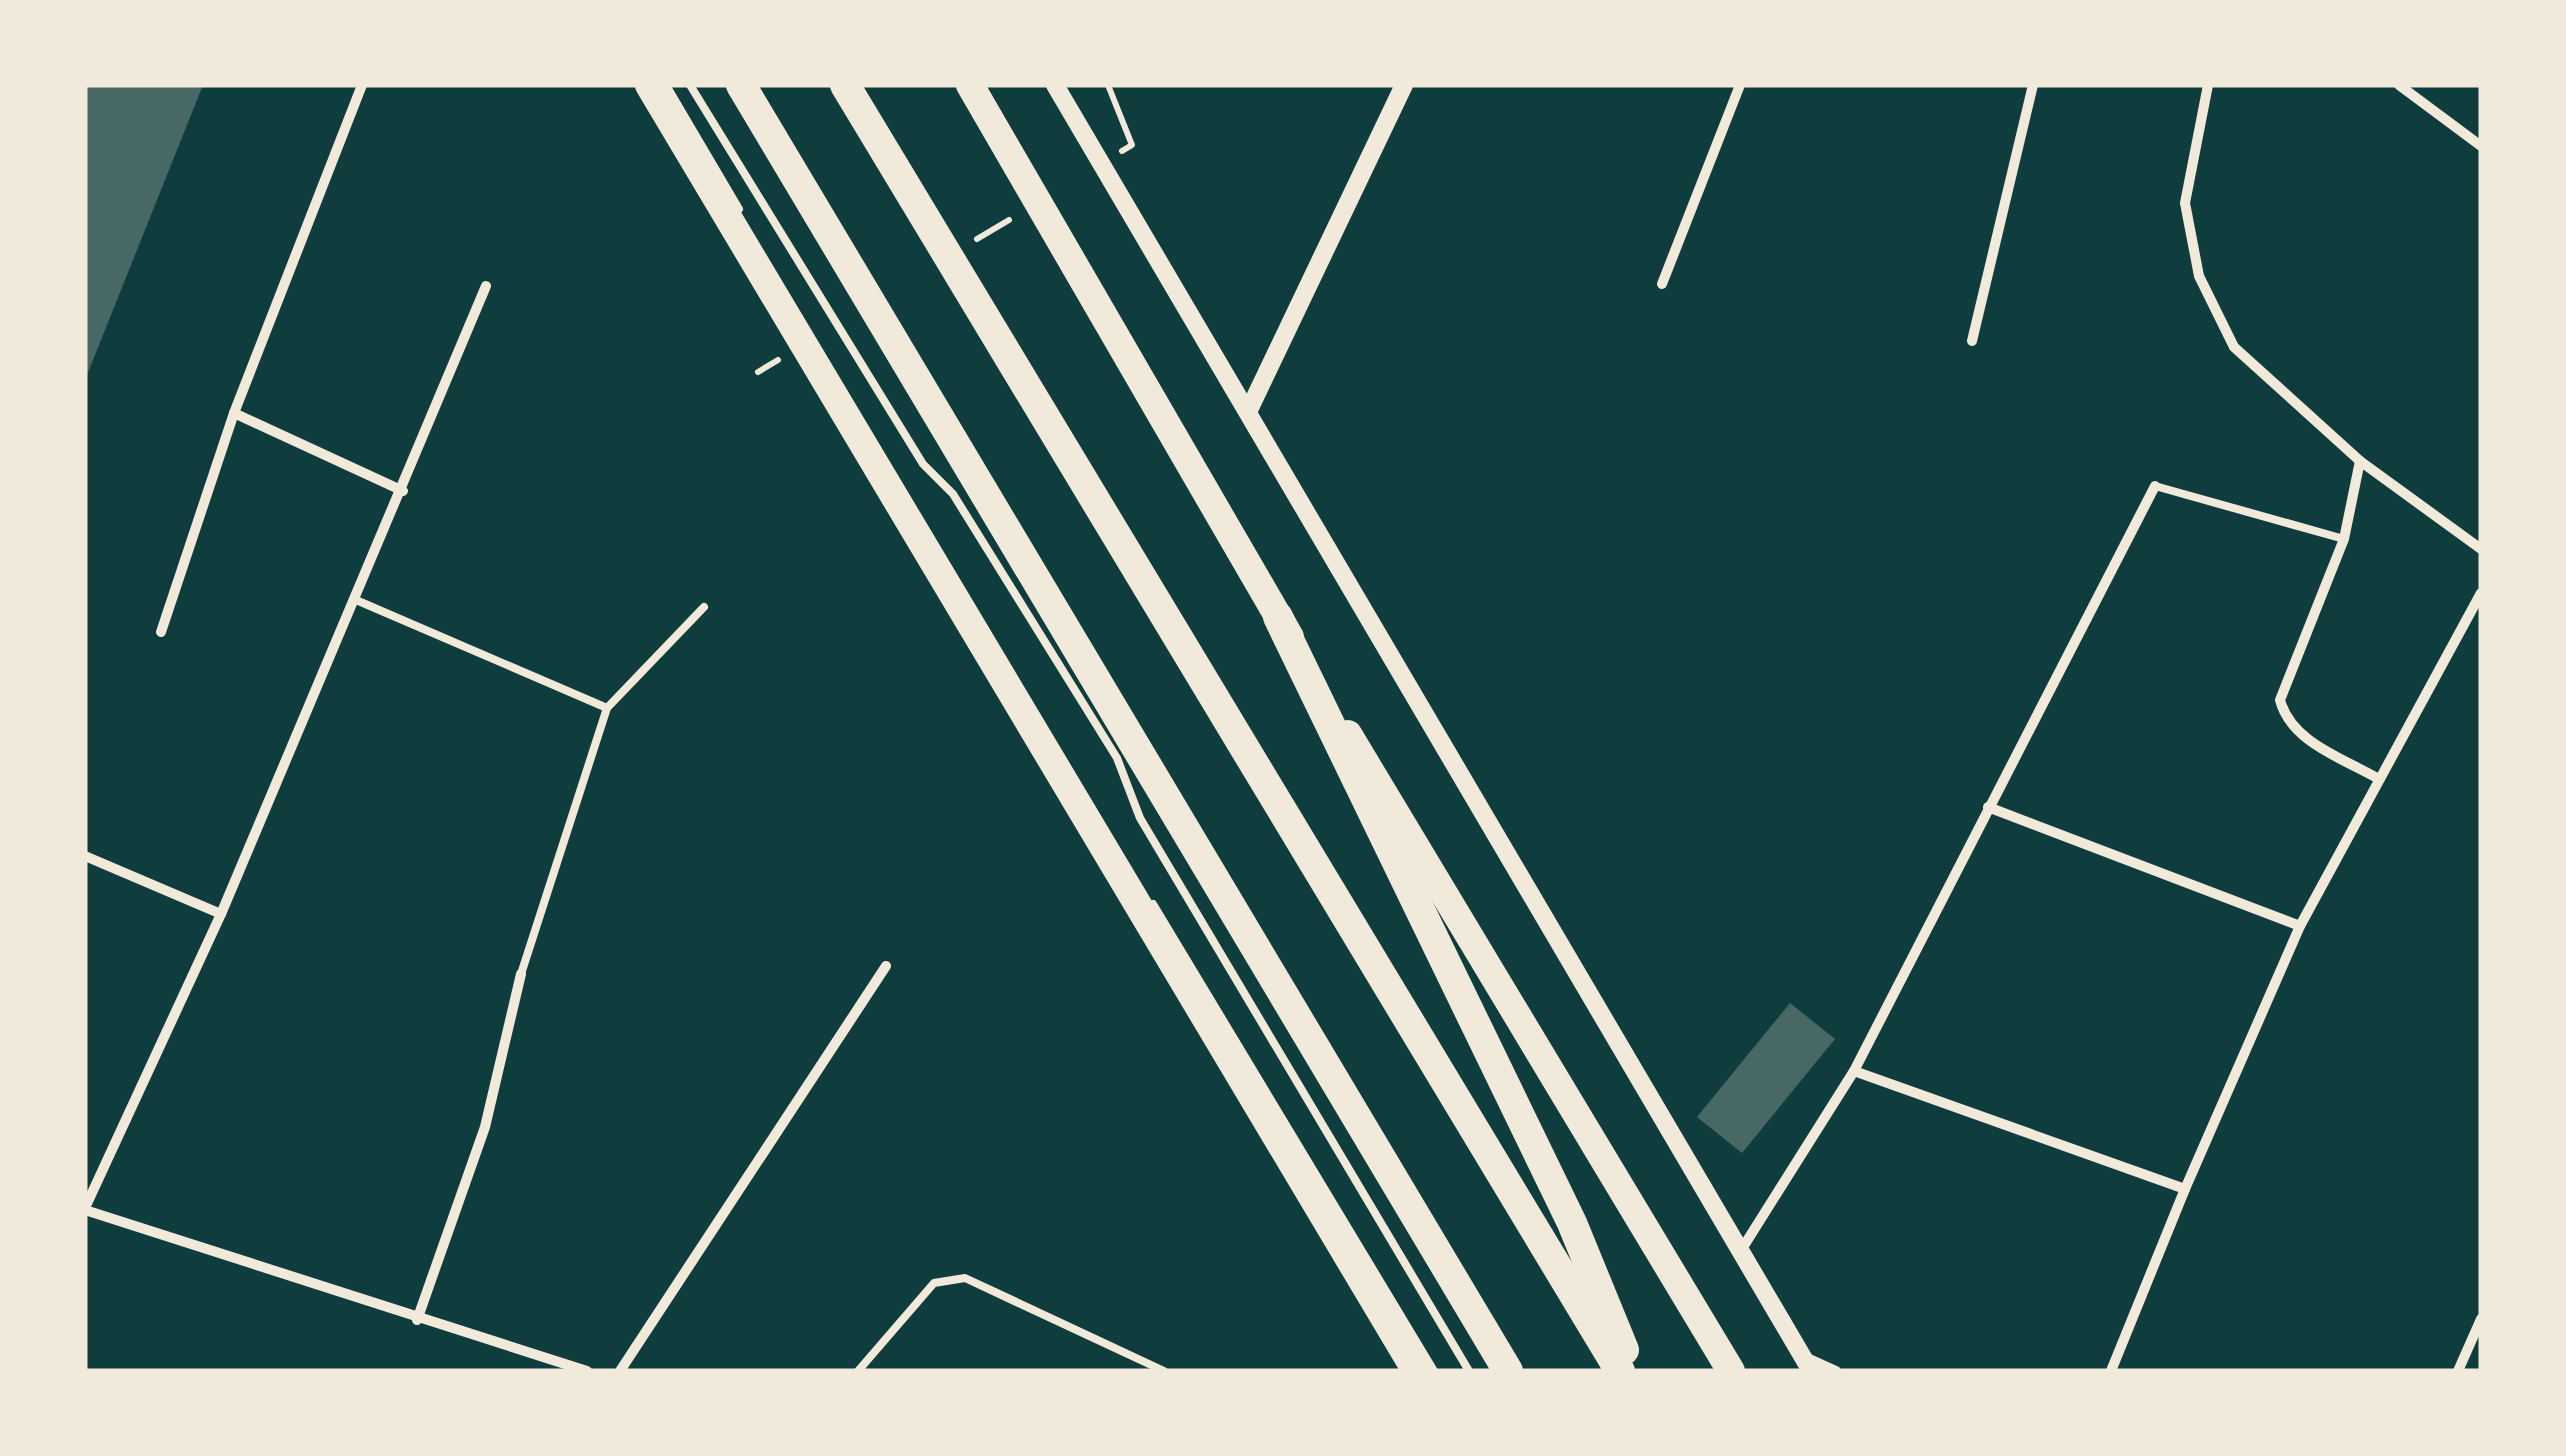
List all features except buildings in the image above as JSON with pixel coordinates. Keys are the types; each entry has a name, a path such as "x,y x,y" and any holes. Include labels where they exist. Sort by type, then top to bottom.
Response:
{"highway":[{"path":"649,85 1416,1371"},
{"path":"740,85 1508,1371"},
{"path":"845,85 1620,1371"},
{"path":"970,85 1278,617 1730,1371"},
{"path":"1278,617 1572,1224 1633,1371"}],"street":[{"path":"161,632 234,412 362,85"},
{"path":"1056,85 1739,1252 1807,1364 1836,1371"},
{"path":"1248,412 1404,85"},
{"path":"1662,284 1740,85"},
{"path":"1972,341 2033,85"},
{"path":"2208,85 2185,204 2199,276 2234,347 2360,461 2481,549"},
{"path":"2399,85 2481,146"},
{"path":"486,286 403,491 221,914 85,1209 417,1320 587,1371"},
{"path":"234,412 403,491"},
{"path":"2360,461 2344,539 2280,700 2284,714 2302,736 2377,778"},
{"path":"1739,1252 1854,1071 2154,486"},
{"path":"2111,1371 2184,1188 2300,926 2377,778 2481,593"},
{"path":"1988,808 2300,926"},
{"path":"85,856 221,914"},
{"path":"620,1371 886,966"},
{"path":"417,1320 485,1128 522,974"},
{"path":"1854,1071 2184,1188"},
{"path":"2458,1371 2481,1319"}],"lane":[{"path":"666,85 747,222"},
{"path":"690,85 923,464 952,494 1117,758 1140,818 1469,1371"},
{"path":"2154,486 2344,539"},
{"path":"356,600 607,708"},
{"path":"522,974 607,708 704,608"},
{"path":"1152,901 1434,1371"},
{"path":"858,1371 934,1283 966,1278 1164,1371"}],"path":[{"path":"1108,85 1132,145"}]}
